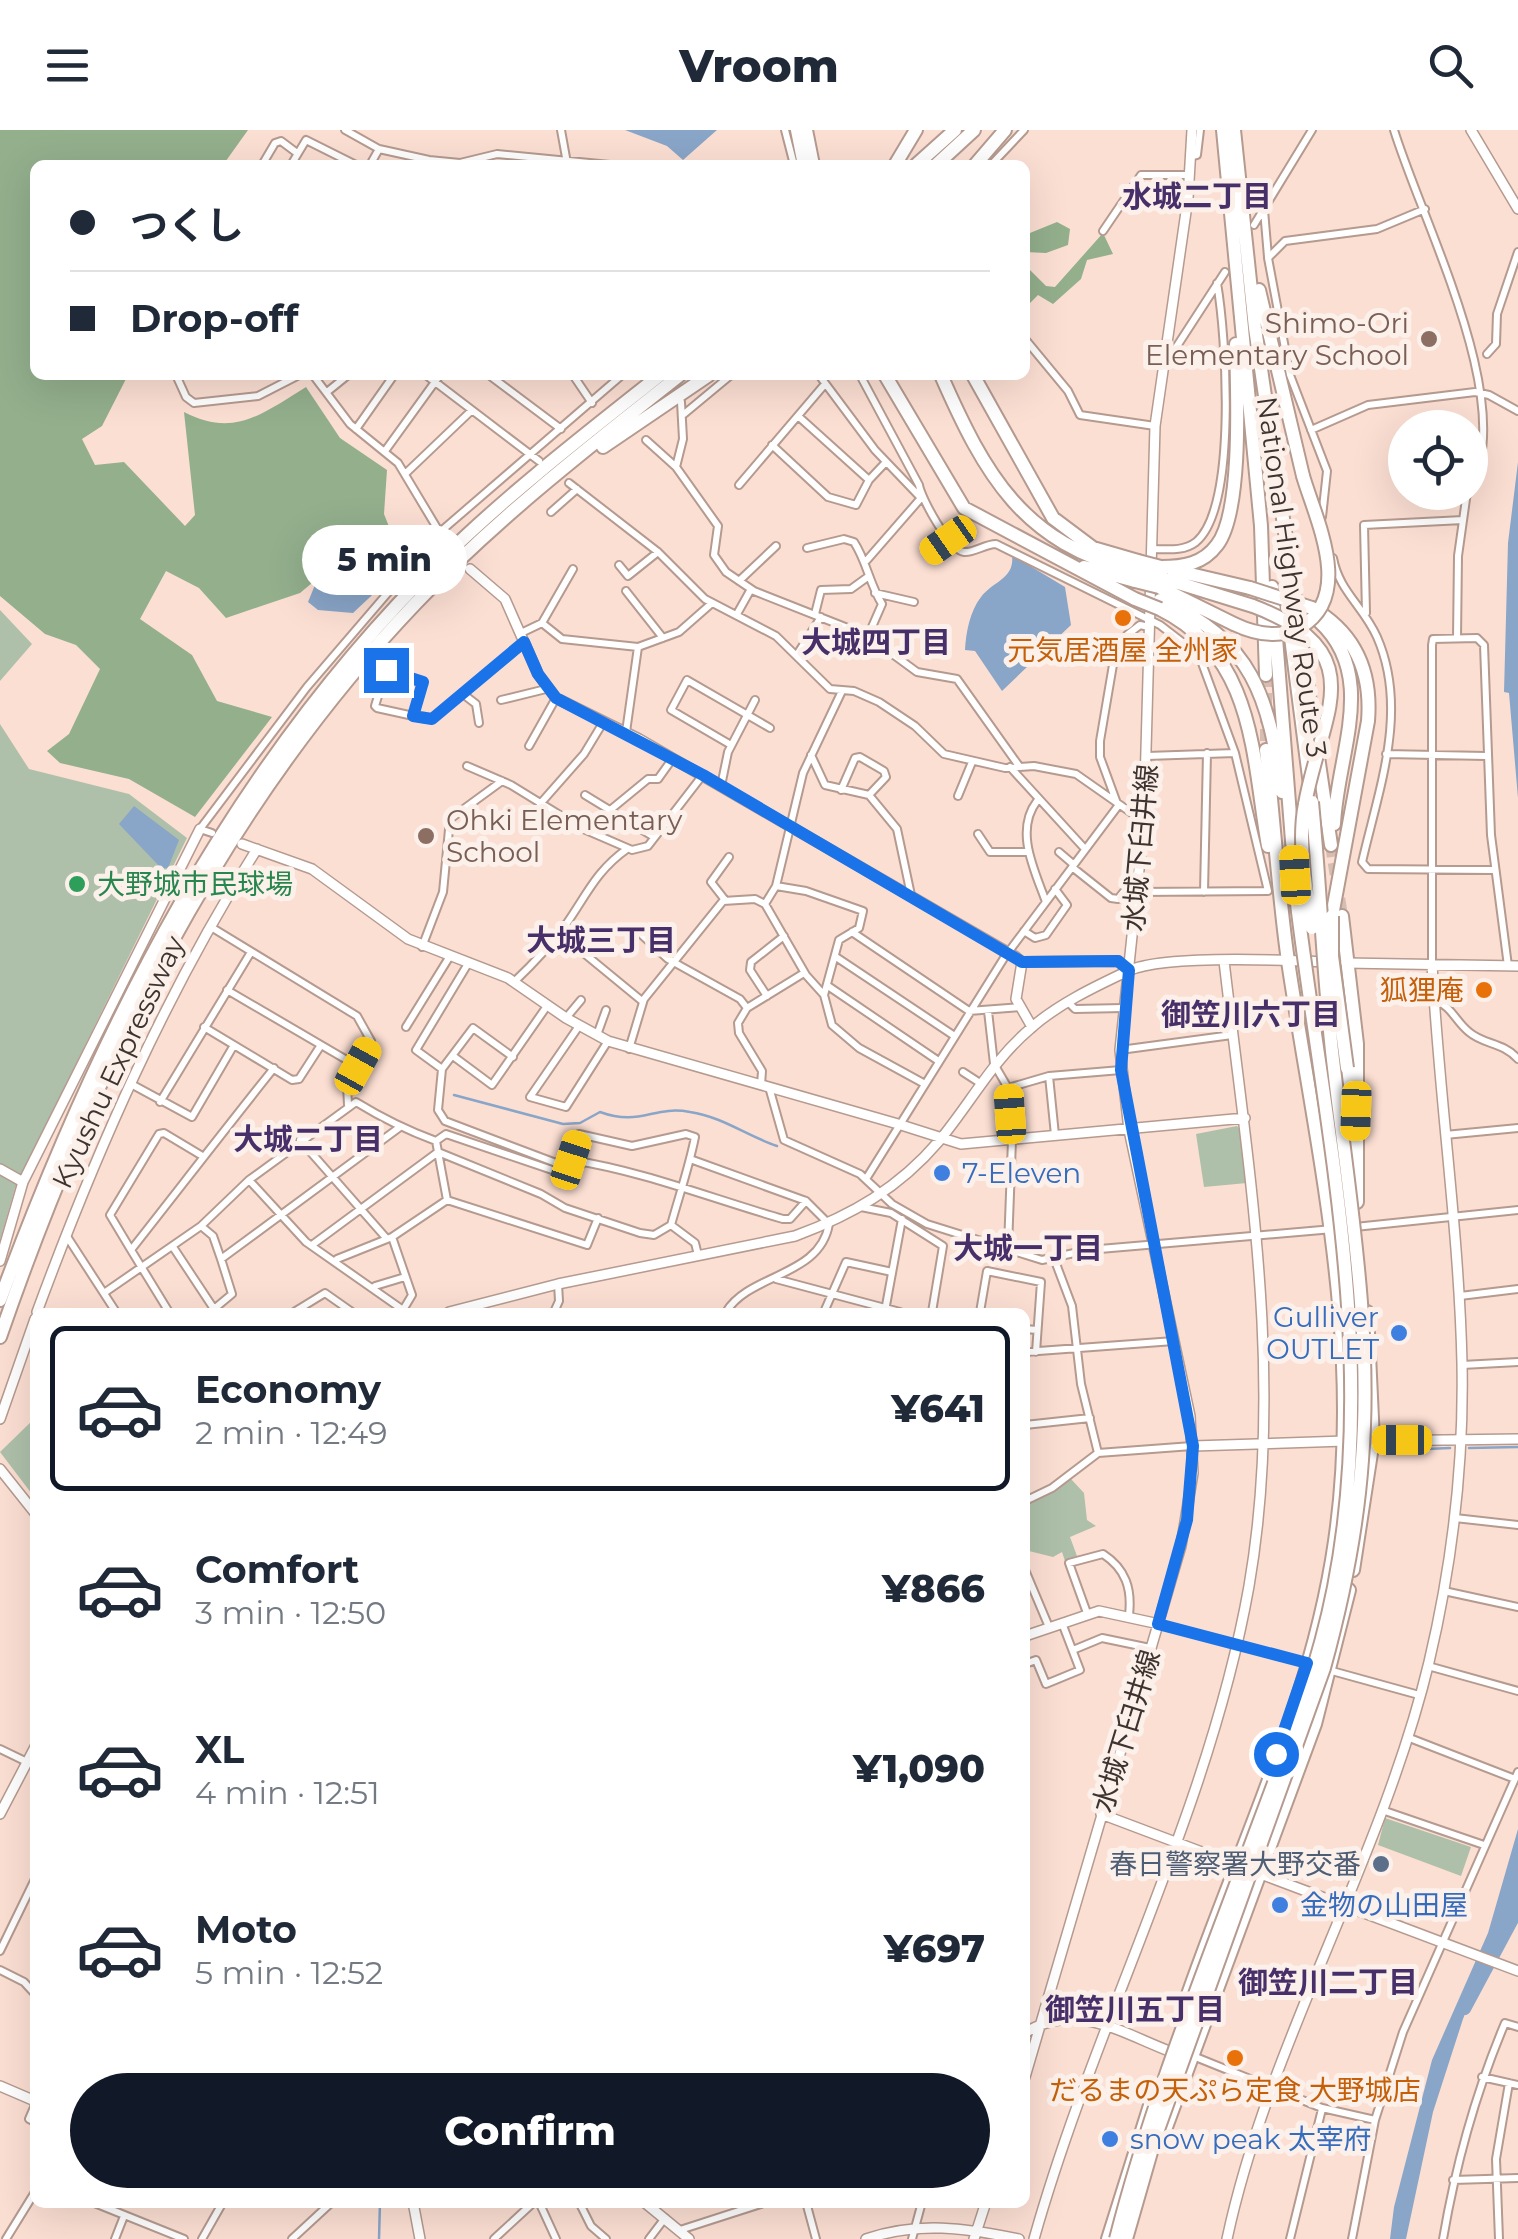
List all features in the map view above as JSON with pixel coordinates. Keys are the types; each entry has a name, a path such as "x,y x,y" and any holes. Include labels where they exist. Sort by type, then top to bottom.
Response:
{"highway":[{"path":"797,130 803,160"},
{"path":"806,130 813,160"},
{"path":"898,160 916,130"},
{"path":"922,160 955,130"},
{"path":"941,160 974,130"},
{"path":"979,160 1005,130"},
{"name":"National Highway Route 3","path":"1223,130 1333,844 1334,808 1352,682 1337,641 1310,610"},
{"name":"National Highway Route 3","path":"1234,130 1266,675"},
{"path":"943,380 1002,491 1031,523 1076,552 1234,624 1260,633 1288,632 1304,625 1323,602 1328,564 1278,387 1236,210"},
{"path":"1160,588 1186,566 1205,557 1220,542 1229,522 1237,413 1236,210"},
{"name":"Kyushu Expressway","path":"0,1300 50,1171 122,1011 190,882 280,746 332,679 445,555 540,470 654,380"},
{"name":"Kyushu Expressway","path":"0,1336 88,1114 187,917 278,770 416,602 537,490 674,380"},
{"path":"416,602 534,499 701,380"},
{"path":"888,380 964,508 1061,560 1160,588 1253,606 1282,618 1311,639 1324,658 1331,681 1329,723 1308,789 1303,838 1338,1099"},
{"path":"898,380 919,430"},
{"path":"933,380 956,410"},
{"path":"969,380 983,396"},
{"path":"975,380 1053,518 1136,581"},
{"path":"1129,2239 1155,2138 1306,1724 1352,1553 1363,1456 1364,1397 1320,930 1312,802 1295,686 1270,434"},
{"path":"1116,2239 1170,2062 1297,1722 1334,1589 1347,1506 1354,1401 1348,1306 1276,752 1254,436"},
{"path":"1129,2239 1162,2135 1332,1672 1359,1540 1372,1440 1371,1351 1347,1068 1332,956 1368,721 1369,692 1364,667 1350,642 1310,610 1267,592 1250,588 1160,588"},
{"path":"1160,588 1237,653 1261,692 1276,752"},
{"path":"1160,588 1217,652 1244,700 1285,932"},
{"name":"National Highway Route 3","path":"1108,2239 1116,2202 1307,1663 1336,1541 1344,1442 1344,1354 1332,1229 1288,961 1276,752"},
{"path":"1337,916 1349,963 1358,1081 1354,1172"}],"street":[{"path":"561,130 566,160"},
{"path":"785,130 793,160"},
{"path":"996,160 1024,130"},
{"name":"水城下臼井線","path":"1030,2061 1187,1520 1193,1446 1129,1130 1120,1050 1144,822 1155,426 1190,175 1192,130"},
{"path":"1192,156 1197,155 1200,130"},
{"path":"1254,224 1312,130"},
{"path":"1396,130 1476,328"},
{"path":"1471,130 1518,209"},
{"path":"348,131 379,149 420,160"},
{"path":"294,160 306,140 346,160"},
{"path":"265,160 275,143 281,141 297,153"},
{"path":"373,160 379,149"},
{"path":"475,160 497,154 524,160"},
{"path":"495,160 497,154"},
{"path":"1103,231 1142,174 1190,175"},
{"path":"1268,258 1285,241 1378,229 1425,209"},
{"path":"1264,210 1268,258 1290,375 1327,471 1322,516 1337,581 1366,616 1378,640 1394,699 1362,862 1368,869 1494,870"},
{"path":"1487,354 1496,344 1497,314 1518,252"},
{"path":"1163,368 1224,272"},
{"path":"1151,548 1187,547 1204,533 1213,512 1226,424 1225,327 1218,283"},
{"path":"1483,344 1490,363"},
{"path":"1030,345 1068,391 1080,416 1155,426"},
{"path":"178,380 194,403 258,396 290,380"},
{"path":"318,380 356,429 385,451 405,474 446,543"},
{"path":"327,392 341,380"},
{"path":"356,429 390,380"},
{"path":"385,451 436,380"},
{"path":"439,380 539,461"},
{"path":"496,380 561,429"},
{"path":"576,380 592,403"},
{"path":"0,1261 23,1182 200,829 307,687 440,532 617,380"},
{"path":"684,414 725,380"},
{"path":"822,380 886,462 921,498 948,540 967,552 996,544 1190,645 1205,665 1235,753 1269,888 1266,892 1204,892 1140,886 1132,880 1118,900 1072,866 1060,852"},
{"path":"863,380 919,485 921,498"},
{"path":"739,485 825,384"},
{"path":"1496,389 1498,403"},
{"path":"1311,430 1368,405 1475,392 1518,411"},
{"path":"676,467 684,414 681,402"},
{"path":"405,474 472,410"},
{"path":"798,416 869,480"},
{"path":"646,440 676,467 718,526 716,560 751,589 868,636 916,672 962,682 1037,801 1085,850"},
{"path":"772,446 828,497 856,505 869,480 886,462"},
{"path":"569,483 658,552 712,603 767,629 798,654 830,689 879,702 915,726 938,751 972,762 1076,774 1144,822"},
{"path":"550,512 577,489"},
{"path":"866,560 921,498"},
{"path":"1458,639 1458,556 1465,510"},
{"path":"1366,616 1364,525 1463,520"},
{"path":"807,548 848,539 866,560 882,604 868,636"},
{"path":"931,552 948,540"},
{"path":"739,581 776,546"},
{"path":"619,566 628,576 658,552"},
{"path":"413,716 423,682 386,670 375,706 413,716 432,719 542,623 573,568"},
{"path":"470,569 505,599 546,689 556,698 673,758 1022,962 1118,961 1129,970"},
{"path":"798,654 818,616 821,590 851,589 869,576"},
{"path":"737,614 751,589"},
{"path":"626,591 663,638"},
{"path":"876,594 914,602"},
{"path":"542,623 562,638 638,647 685,628 712,603"},
{"path":"1118,806 1099,750 1113,661 1126,635 1140,624 1149,623"},
{"path":"465,1308 558,1284 795,1236 829,1224 882,1196 939,1140 994,1064 1032,1026 1129,970 1224,961 1288,961 1349,963 1432,964 1513,966 1494,870 1482,639 1433,639 1432,964 1462,1365 1455,1518 1444,1591 1407,1737 1274,2090 1227,2239"},
{"path":"626,732 638,647"},
{"path":"731,745 671,710 670,705 687,680 770,728"},
{"path":"501,700 546,689"},
{"path":"766,904 776,886 811,755 842,690"},
{"path":"463,694 476,704 479,723"},
{"path":"529,746 556,698"},
{"path":"721,786 731,745 755,700"},
{"path":"540,804 571,762 584,754 605,720"},
{"path":"1204,892 1207,753"},
{"path":"1147,756 1235,753"},
{"path":"1386,754 1486,756"},
{"path":"811,755 825,785 870,795 899,834 912,896"},
{"path":"841,790 855,758 860,757 886,777 870,795"},
{"path":"609,811 648,779 658,780 673,758"},
{"path":"958,796 972,762"},
{"path":"466,766 628,848 645,849 703,775"},
{"path":"422,946 443,892 450,819 502,781"},
{"path":"585,795 654,837"},
{"path":"1037,801 1027,820 1028,852 1046,902"},
{"path":"866,1179 953,1035 1024,931 1118,806"},
{"path":"200,829 212,834"},
{"path":"978,834 990,852 1028,852"},
{"path":"242,844 326,877 422,946 514,982 608,1041 898,1124 939,1140 1012,1140 1245,1118"},
{"path":"514,982 532,968 592,878 628,848"},
{"path":"39,1308 66,1234 131,1084 211,927 257,850"},
{"path":"725,900 711,882 729,857"},
{"path":"776,886 806,890 863,912 863,921 841,937 824,995"},
{"path":"1024,931 1042,938 1066,908 1066,899 1055,889"},
{"path":"629,1048 643,1001 725,900 755,899 766,904 804,973 824,995 832,1024 859,1048 875,1053 923,1083"},
{"path":"211,927 357,1016 372,1036 347,1085 348,1104"},
{"path":"558,932 643,1001"},
{"path":"852,932 969,1012 1020,1008"},
{"path":"642,935 674,961 748,1008"},
{"path":"767,996 750,970 751,962 784,936"},
{"path":"160,1102 251,952"},
{"path":"406,1027 450,956"},
{"path":"836,957 953,1035"},
{"path":"1034,2239 1055,2162 1174,1843 1248,1588 1264,1445 1256,1237 1224,961"},
{"path":"442,1069 416,1050 469,962"},
{"path":"1022,962 1016,990 1020,1008 1032,1026"},
{"path":"804,973 748,1008 738,1023 738,1034 762,1071 784,1140 866,1179 882,1196 928,1224 1055,1260 1088,1250 1451,1220 1518,1210"},
{"path":"828,986 937,1060"},
{"path":"227,990 358,1066"},
{"path":"566,1018 581,1000"},
{"path":"1434,1000 1449,1007 1472,1035 1499,1043 1518,1059"},
{"path":"1069,1002 1075,1009 1123,1008"},
{"path":"453,1056 492,1086 548,1006"},
{"path":"597,1035 606,1010"},
{"path":"988,1010 994,1064 1008,1088 1012,1140 1008,1247"},
{"path":"579,1026 530,1096 566,1107 608,1041"},
{"path":"204,1027 298,1080 321,1044"},
{"path":"513,1057 474,1028 442,1069 438,1110 445,1121 556,1162 588,1162 783,1219 790,1219 806,1201"},
{"path":"1120,1050 1232,1036"},
{"path":"131,1084 192,1117 234,1045"},
{"path":"131,1250 274,1068"},
{"path":"1008,1088 1049,1076 1121,1070"},
{"path":"963,1072 980,1083"},
{"path":"1049,1076 1055,1136"},
{"path":"104,1293 202,1226 249,1180 348,1104 356,1102 378,1119 436,1141"},
{"path":"221,1259 400,1127"},
{"path":"1443,1135 1518,1128"},
{"path":"438,1152 541,1194 565,1208 654,1235 671,1225 695,1138 686,1134 632,1146 587,1132 579,1134 571,1160"},
{"path":"166,1308 110,1215 159,1134 164,1133 204,1157"},
{"path":"436,1141 446,1134 558,1172 588,1162"},
{"path":"300,1140 389,1238 412,1295 404,1308"},
{"path":"436,1141 447,1200"},
{"path":"312,1245 438,1152"},
{"path":"690,1160 806,1201 829,1224"},
{"path":"0,1169 23,1182"},
{"path":"249,1180 312,1245 400,1308"},
{"path":"447,1200 588,1244 598,1218"},
{"path":"336,1259 389,1238 447,1200"},
{"path":"861,1207 902,1219 944,1246 933,1308"},
{"path":"885,1308 902,1219"},
{"path":"730,1308 746,1291 776,1279 822,1244 829,1224"},
{"path":"671,1225 696,1243 698,1255"},
{"path":"202,1226 213,1236 232,1294 218,1308"},
{"path":"66,1234 113,1308"},
{"path":"173,1247 213,1308"},
{"path":"1055,1260 1072,1306 1076,1350 1098,1453"},
{"path":"826,1308 846,1262 892,1272"},
{"path":"981,1308 987,1271 1041,1282 1036,1352"},
{"path":"374,1287 405,1277"},
{"path":"776,1279 874,1308"},
{"path":"556,1308 558,1284"},
{"path":"1458,1296 1518,1289"},
{"path":"301,1308 326,1293 347,1308"},
{"path":"1030,1329 1037,1330"},
{"path":"0,1419 30,1332"},
{"path":"1030,1352 1174,1341"},
{"path":"22,1353 30,1358"},
{"path":"1462,1365 1518,1362"},
{"path":"1030,1424 1090,1418"},
{"path":"1030,1498 1052,1488 1098,1453 1372,1440 1518,1439"},
{"path":"0,1469 30,1506"},
{"path":"1455,1518 1518,1525"},
{"path":"1087,1613 1069,1563 1103,1554 1116,1563 1127,1582 1128,1616"},
{"path":"1030,1582 1049,1626"},
{"path":"1444,1591 1518,1607"},
{"path":"1030,1634 1087,1613 1128,1616 1307,1663"},
{"path":"1030,1662 1036,1660 1046,1684 1080,1670 1062,1622"},
{"path":"1073,1650 1102,1638 1150,1648"},
{"path":"1428,1666 1518,1691"},
{"path":"1332,1672 1419,1695"},
{"path":"1352,2239 1375,2120 1403,2032 1440,1940 1516,1775 1407,1737"},
{"path":"0,1748 27,1762"},
{"path":"0,1814 30,1756"},
{"path":"1381,1810 1484,1845"},
{"path":"1101,1814 1518,1971"},
{"path":"0,1950 30,1889"},
{"path":"0,1970 30,1989"},
{"path":"1030,2030 1042,2022 1075,2016 1169,2051"},
{"path":"1443,2239 1454,2180 1482,2077 1505,2023 1518,2027"},
{"path":"1193,2056 1322,2108 1375,2120"},
{"path":"1482,2077 1514,2084 1496,2178 1499,2239"},
{"path":"0,2086 30,2101"},
{"path":"1290,2239 1322,2108"},
{"path":"1454,2180 1518,2178"},
{"path":"6,2239 30,2200"},
{"path":"106,2208 184,2239"},
{"path":"202,2239 220,2208"},
{"path":"292,2239 326,2208"},
{"path":"414,2208 420,2239"},
{"path":"494,2239 530,2208"},
{"path":"540,2208 556,2239"},
{"path":"582,2208 590,2226 606,2239"},
{"path":"652,2208 688,2239"},
{"path":"680,2230 748,2208"},
{"path":"808,2208 816,2239"},
{"path":"912,2239 921,2208"},
{"path":"976,2235 984,2208"},
{"path":"116,2239 124,2216"},
{"path":"648,2239 665,2218"},
{"path":"866,2239 916,2228 1019,2239"}],"green space":[{"path":"0,130 248,130 227,160 30,160 30,380 125,380 102,426 82,439 95,465 124,462 185,526 195,515 184,412 218,423 233,423 261,414 306,387 340,438 387,470 384,514 402,559 352,561 330,568 300,593 226,618 199,588 166,571 140,619 192,655 217,701 272,717 195,817 129,779 60,763 47,751 69,734 100,669 76,645 45,634 0,596"},
{"path":"1057,222 1070,229 1068,245 1046,253 1030,252 1030,233"},
{"path":"1103,233 1113,254 1087,260 1081,279 1053,304 1038,295 1030,303 1030,270 1046,286 1055,287"},
{"path":"0,610 32,644 0,681"},
{"path":"0,724 29,769 129,794 187,838 15,1188 0,1240"},
{"path":"1237,1126 1241,1131 1247,1183 1204,1187 1196,1134"},
{"path":"30,1423 30,1491 0,1452"},
{"path":"1071,1479 1084,1493 1087,1520 1096,1526 1070,1537 1077,1556 1065,1561 1062,1552 1053,1557 1030,1551 1030,1500"},
{"path":"1385,1818 1471,1847 1461,1876 1378,1845"}],"water":[{"path":"625,130 717,130 683,160 667,146"},
{"path":"1518,462 1518,798 1509,693 1504,692 1508,543"},
{"path":"1012,555 1065,587 1071,625 1002,691 975,651 965,650 974,609 981,597 1007,575"},
{"path":"378,558 384,565 385,583 353,613 318,610 308,602 317,580 330,570 351,571"},
{"path":"134,806 179,840 168,868 161,868 119,824"},
{"path":"1518,1829 1518,1910 1481,1974 1463,2019 1433,2112 1406,2239 1390,2239 1394,2207 1432,2060 1488,1933"}],"waterway":[{"path":"454,1095 563,1124 580,1123 600,1112 626,1117 690,1112 777,1146"},
{"path":"1469,1448 1518,1447"},
{"path":"1402,1450 1450,1448"},
{"path":"1465,2009 1518,1910"},
{"path":"379,2239 380,2208"}],"tunnel":[{"path":"1266,675 1266,750"},
{"path":"1331,845 1342,916"}],"place":[{"name":"Shimo-Ori Elementary School","path":"1429,339"},
{"name":"元気居酒屋 全州家","path":"1123,618"},
{"name":"Ohki Elementary School","path":"426,836"},
{"name":"大野城市民球場","path":"77,884"},
{"name":"狐狸庵","path":"1484,990"},
{"name":"7-Eleven","path":"942,1173"},
{"name":"Gulliver OUTLET","path":"1399,1333"},
{"name":"春日警察署大野交番","path":"1381,1864"},
{"name":"金物の山田屋","path":"1280,1905"},
{"name":"だるまの天ぷら定食 大野城店","path":"1235,2058"},
{"name":"snow peak 太宰府","path":"1110,2139"}],"district":[{"name":"水城二丁目","path":"1197,197"},
{"name":"大城四丁目","path":"876,643"},
{"name":"大城三丁目","path":"601,941"},
{"name":"御笠川六丁目","path":"1251,1015"},
{"name":"大城二丁目","path":"308,1140"},
{"name":"大城一丁目","path":"1028,1249"},
{"name":"御笠川二丁目","path":"1328,1983"},
{"name":"御笠川五丁目","path":"1135,2010"}],"route":[{"path":"386,670 423,682 413,716 432,719 524,642 546,689 556,698 605,720 703,775 1022,962 1118,961 1129,970 1120,1050 1129,1130 1190,1416 1193,1446 1191,1501 1158,1624 1307,1663 1276,1754"}]}
